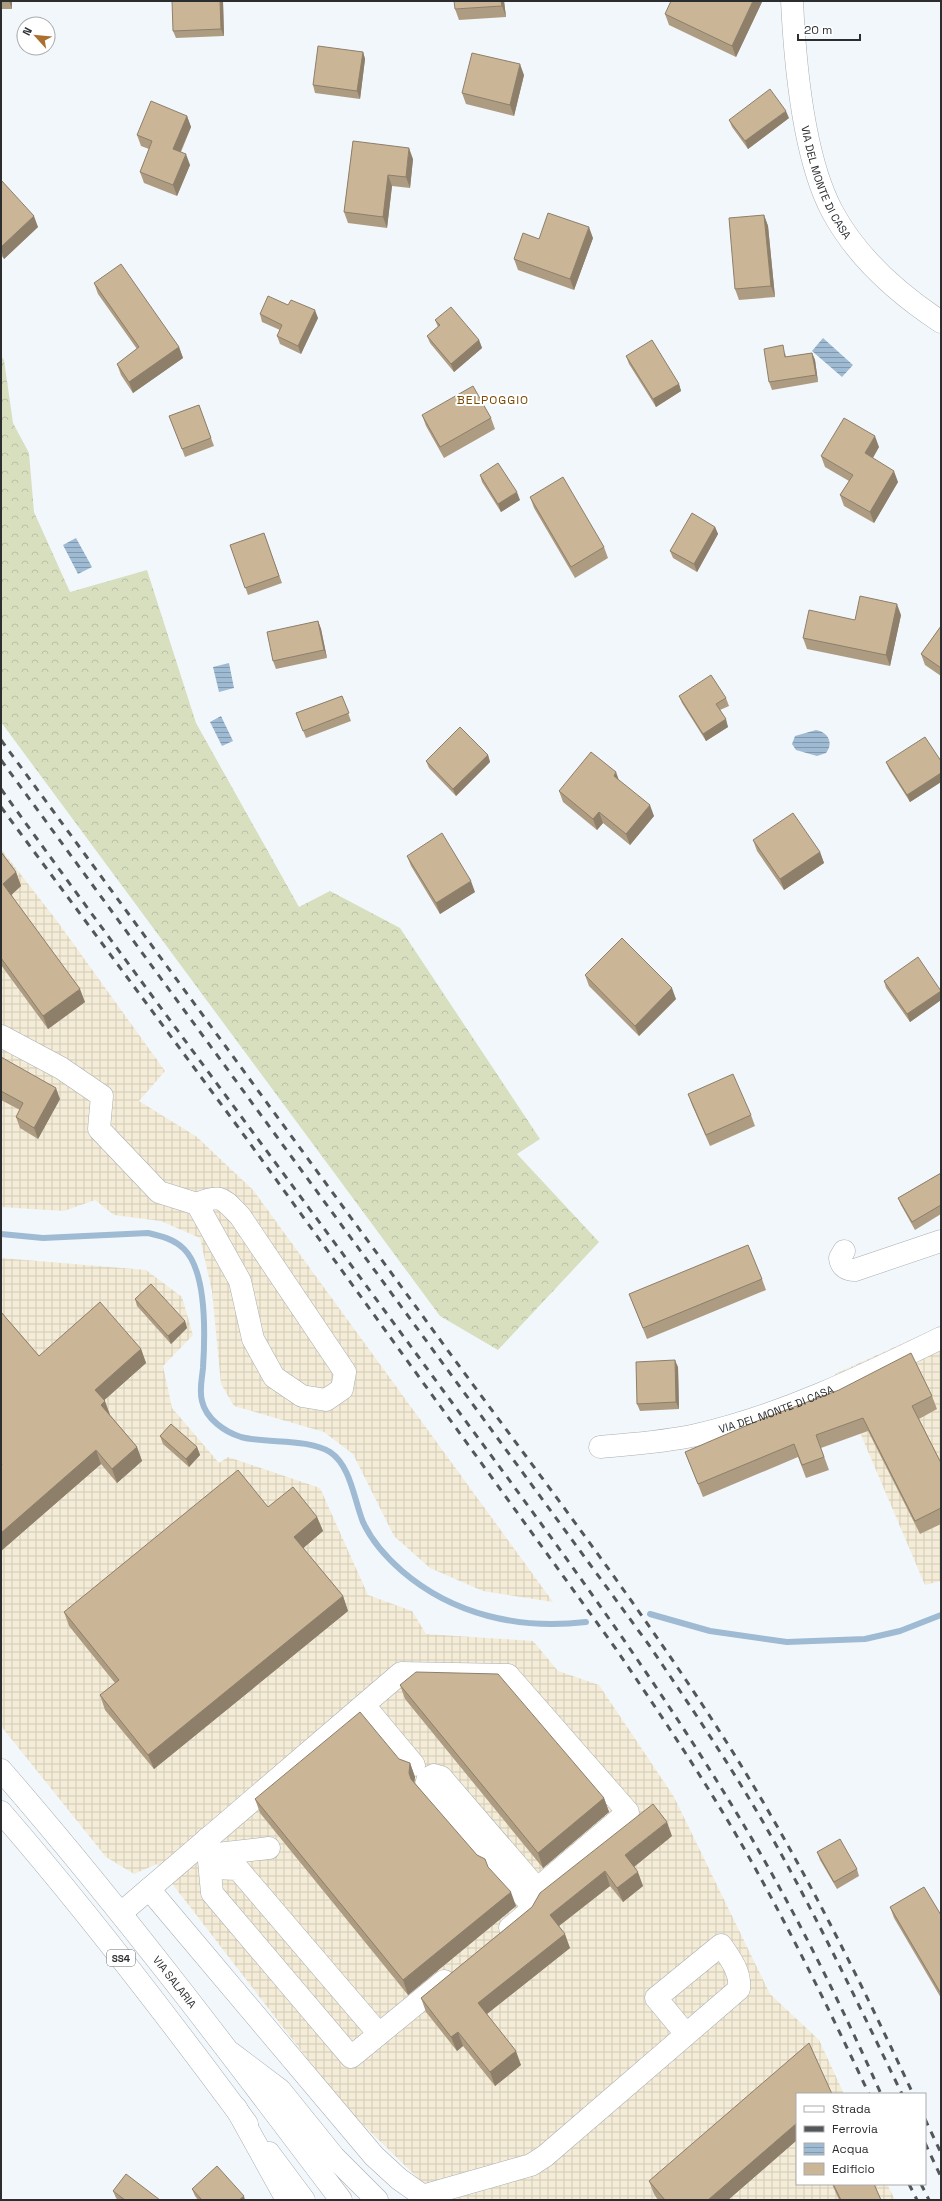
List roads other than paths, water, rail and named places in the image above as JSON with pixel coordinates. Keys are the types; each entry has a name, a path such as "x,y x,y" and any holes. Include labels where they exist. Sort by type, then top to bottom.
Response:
{"main road":[{"name":"VIA DEL MONTE DI CASA","path":"792,1 797,70 806,120 816,165 831,209 855,246 879,273 918,307 941,322"},
{"path":"1,1036 61,1068 102,1096 99,1129 158,1192 197,1204 212,1197 223,1199 240,1216 345,1372 342,1389 326,1400 302,1396 274,1378 253,1339 240,1281 197,1204"},
{"path":"844,1251 840,1258 842,1266 846,1269 855,1270 941,1241"},
{"name":"VIA DEL MONTE DI CASA","path":"600,1447 678,1438 752,1420 824,1394 941,1338"},
{"path":"121,1914 149,1889 208,1854 364,1705 402,1673 508,1675 628,1812 543,1884 529,1912 493,1941"},
{"path":"364,1705 414,1765"},
{"name":"VIA SALARIA","path":"1,1770 53,1830 231,2053 341,2200"},
{"path":"434,1775 441,1777 536,1898 497,1867 426,1785 428,1778 434,1775"},
{"name":"SS4","path":"1,1812 93,1922 202,2062 304,2200"},
{"path":"208,1854 269,1848"},
{"path":"208,1854 238,1870 379,2034"},
{"path":"208,1854 212,1893 351,2057 457,1970"},
{"path":"149,1889 374,2156 399,2179 426,2198 531,2166 686,2034"},
{"path":"231,2053 280,2090 334,2157 377,2200"},
{"path":"236,2108 287,2200"}],"water":[{"path":"823,338 853,365 842,377 812,351"},
{"path":"76,538 92,567 78,574 63,545"},
{"path":"229,663 234,688 219,692 213,667"},
{"path":"221,716 233,741 222,746 210,722"},
{"path":"816,730 824,733 830,742 826,753 817,756 796,750 792,744 795,736"}],"waterway":[{"path":"1,1234 43,1238 148,1233 172,1240 184,1249 192,1259 201,1289 204,1323 201,1397 204,1408 217,1424 229,1432 241,1437 299,1443 321,1448 330,1452 337,1458 347,1474 363,1522 375,1543 402,1571 443,1599 465,1609 512,1621 537,1624 586,1622"},
{"path":"650,1614 710,1631 787,1642 865,1639 900,1631 941,1615"}],"railway":[{"path":"1,740 612,1573 679,1669 740,1763 819,1902 913,2093"},
{"path":"1,760 649,1645 730,1768 775,1843 825,1936 902,2093"},
{"path":"1,789 590,1591 661,1694 728,1799 790,1907 828,1981 881,2093"},
{"path":"1,807 238,1127 632,1672 709,1790 756,1869 806,1964 869,2093"},
{"path":"926,2121 941,2153"},
{"path":"926,2145 941,2177"},
{"path":"910,2185 917,2200"},
{"path":"922,2185 929,2200"}],"district":[{"name":"BELPOGGIO","path":"493,400"}]}
